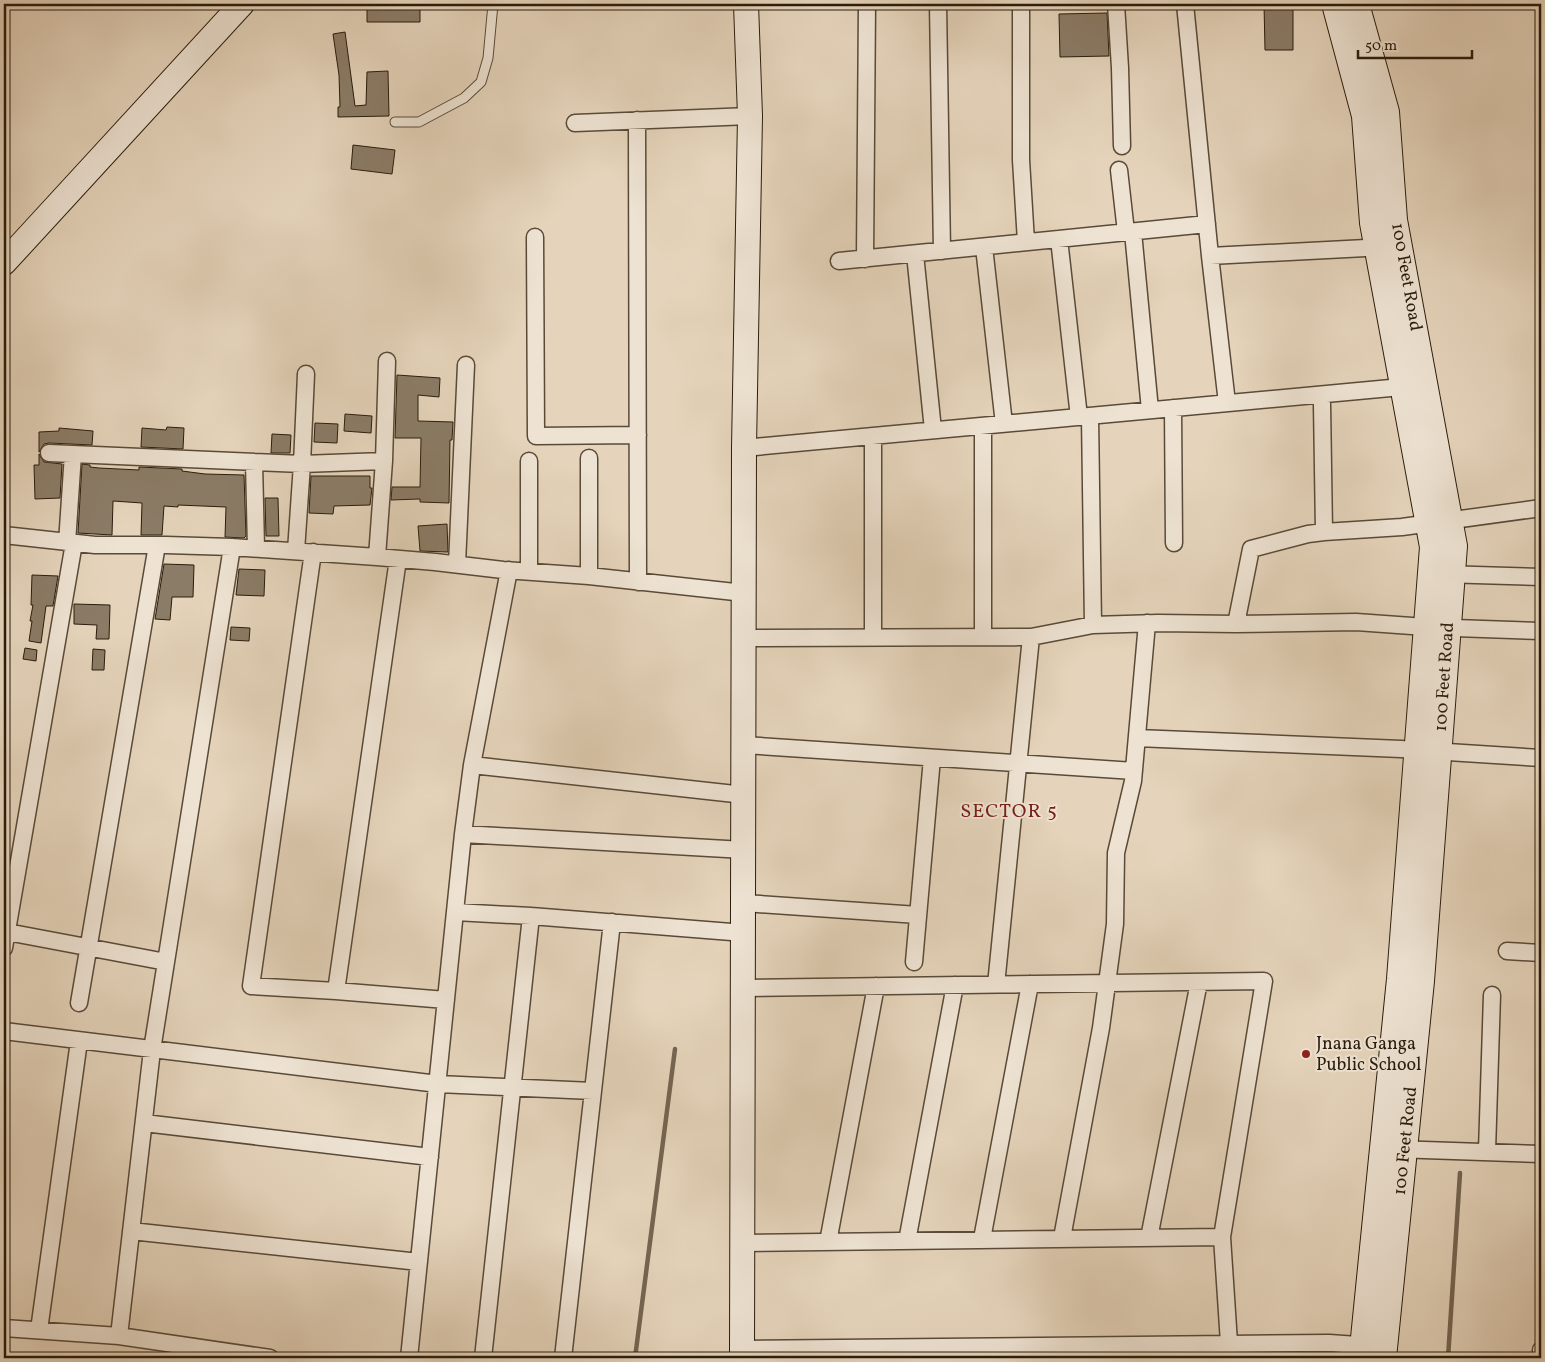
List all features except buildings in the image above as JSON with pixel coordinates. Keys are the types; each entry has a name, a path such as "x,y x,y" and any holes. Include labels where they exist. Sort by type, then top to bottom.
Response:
{"street":[{"path":"4,263 242,4"},
{"path":"746,4 750,116 744,448 742,1353 1230,1351 1329,1343 1374,1352"},
{"path":"865,259 868,4"},
{"path":"938,4 942,251"},
{"path":"1021,4 1021,160 1026,242"},
{"path":"1116,4 1122,146"},
{"path":"1184,4 1227,403"},
{"name":"100 Feet Road","path":"1334,4 1364,116 1372,223 1388,247 1439,522 1455,546 1441,574 1428,750 1422,980 1394,1149 1374,1352"},
{"name":"100 Feet Road","path":"1357,4 1387,112 1395,220 1388,247"},
{"path":"575,123 750,116"},
{"path":"637,120 638,582"},
{"path":"1119,170 1130,232 1150,410"},
{"path":"838,261 1207,224"},
{"path":"535,237 536,436 638,435"},
{"path":"1059,239 1085,416 1093,625"},
{"path":"984,247 1004,424"},
{"path":"1210,256 1388,247"},
{"path":"914,254 933,430"},
{"path":"377,557 384,461 387,361"},
{"path":"457,564 466,365"},
{"path":"296,551 306,374"},
{"path":"744,448 1414,386"},
{"path":"1322,404 1324,532"},
{"path":"1173,408 1174,543"},
{"path":"983,426 983,637"},
{"path":"873,436 873,637"},
{"path":"49,453 302,464 384,461"},
{"path":"73,454 70,543 5,940 88,948 166,962"},
{"path":"589,458 589,576"},
{"path":"529,461 529,571"},
{"path":"254,462 256,548"},
{"path":"1236,624 1251,548 1308,534 1439,522 1541,508"},
{"path":"4,535 95,545 256,548 377,557 589,576 744,593"},
{"path":"78,1003 157,545"},
{"path":"119,1336 152,1050 232,547"},
{"path":"313,552 251,986 446,1000"},
{"path":"336,991 398,559"},
{"path":"409,1358 463,834 472,765 509,570"},
{"path":"1441,574 1541,577"},
{"path":"744,638 1031,637 1093,625 1147,623 1356,622 1437,628 1541,631"},
{"path":"1062,1238 1101,1028 1114,924 1116,853 1133,781 1147,623"},
{"path":"996,985 1031,637"},
{"path":"1137,738 1428,750 1541,758"},
{"path":"744,745 1134,771"},
{"path":"914,962 932,758"},
{"path":"472,765 744,795"},
{"path":"463,834 744,850"},
{"path":"744,903 918,915"},
{"path":"455,912 531,916 744,933"},
{"path":"483,1358 531,916"},
{"path":"563,1358 612,922"},
{"path":"1507,951 1541,953"},
{"path":"744,988 1264,981 1222,1237 1230,1351"},
{"path":"1149,1238 1199,982"},
{"path":"982,1239 1030,984"},
{"path":"907,1241 955,985"},
{"path":"828,1242 876,986"},
{"path":"1487,1151 1492,995"},
{"path":"4,1031 438,1084 593,1092"},
{"path":"39,1330 79,1040"},
{"path":"144,1123 430,1157"},
{"path":"1394,1149 1541,1154"},
{"path":"131,1231 419,1262"},
{"path":"742,1243 1222,1237"},
{"path":"4,1328 119,1336 245,1356 270,1358"}],"lane":[{"path":"394,122 419,122 464,98 482,82 488,58 493,4"}],"waterway":[{"path":"635,1358 675,1049"},
{"path":"1448,1358 1460,1173"}],"place":[{"name":"Jnana Ganga Public School","path":"1306,1054"}],"district":[{"name":"SECTOR 5","path":"1009,812"}]}
